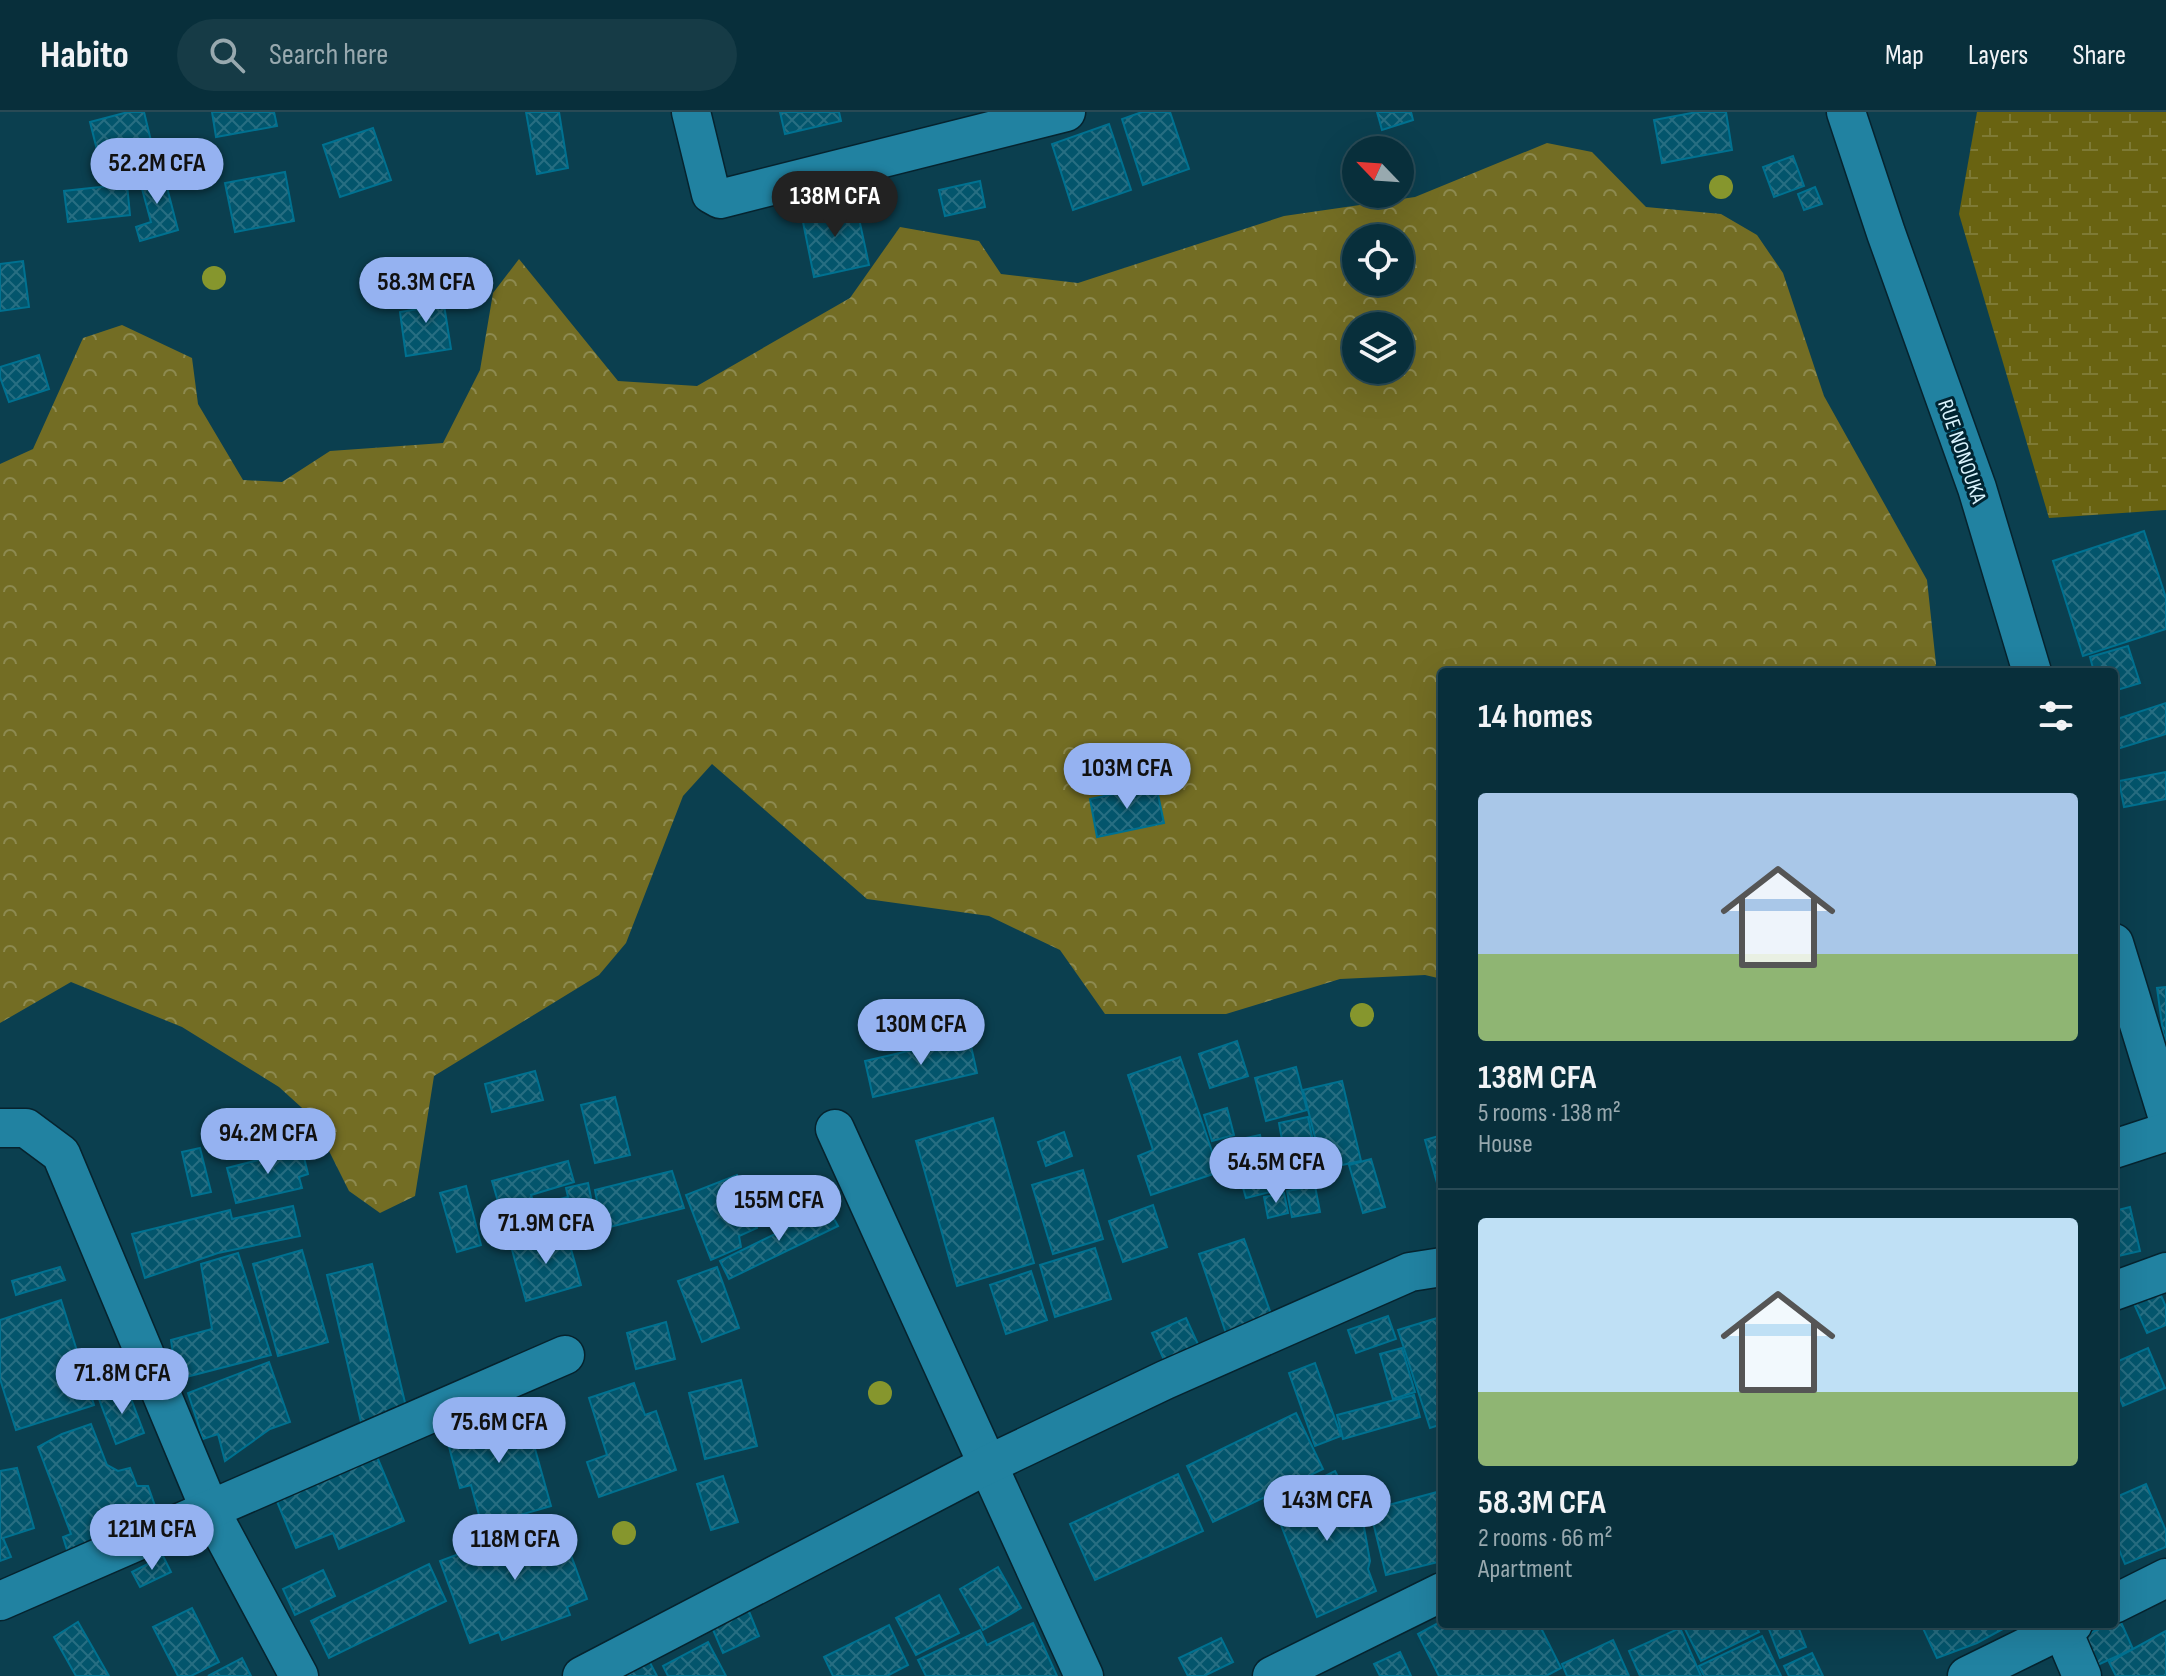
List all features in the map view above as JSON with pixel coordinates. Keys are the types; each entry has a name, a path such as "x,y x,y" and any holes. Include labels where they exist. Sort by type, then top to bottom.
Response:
{"street":[{"path":"691,112 711,194 720,199 1066,112"},
{"name":"RUE NONOUKA","path":"1846,112 1977,488 2031,668"},
{"path":"2118,956 2166,1112"},
{"path":"0,1128 26,1128 61,1154 210,1510 299,1676"},
{"path":"835,1129 1084,1676"},
{"path":"2118,1148 2166,1132"},
{"path":"582,1676 987,1465 1165,1380 1410,1272 1438,1268"},
{"path":"2118,1290 2166,1272"},
{"path":"0,1601 565,1355"},
{"path":"2118,1602 2166,1578"},
{"path":"1272,1676 1438,1594"},
{"path":"1967,1676 2061,1628"},
{"path":"2066,1628 2082,1676"}],"green space":[{"path":"1977,112 2166,112 2166,510 2049,518 1959,214"},
{"path":"1547,143 1592,152 1646,207 1721,214 1757,235 1783,273 1824,396 1927,580 1935,668 1438,668 1438,978 1425,975 1340,979 1226,1014 1105,1014 1060,950 989,916 867,899 712,764 683,796 626,943 599,975 434,1076 415,1196 380,1213 349,1191 312,1117 279,1087 182,1027 71,982 0,1023 0,464 33,449 83,338 122,325 192,358 198,404 243,480 282,482 330,451 443,443 480,370 493,293 519,259 618,381 697,386 850,298 900,227 979,241 1001,274 1078,283 1284,216 1342,208 1414,208 1414,197"}],"building":[{"path":"128,112 144,112 153,149 100,162 90,122"},
{"path":"212,112 274,112 277,126 216,137"},
{"path":"526,112 559,112 568,168 537,174"},
{"path":"780,112 839,112 841,121 785,134"},
{"path":"1142,112 1170,112 1189,169 1143,185 1122,119"},
{"path":"1377,112 1411,112 1413,120 1382,130"},
{"path":"1697,112 1726,112 1732,150 1662,163 1654,120"},
{"path":"1109,124 1131,190 1073,210 1052,144"},
{"path":"373,128 391,180 340,197 323,145"},
{"path":"1793,156 1804,186 1774,197 1763,167"},
{"path":"162,168 178,230 140,241 136,227 151,222 138,174"},
{"path":"285,172 294,221 235,232 225,183"},
{"path":"980,181 985,207 945,216 939,190"},
{"path":"127,184 130,215 68,222 64,191"},
{"path":"1815,187 1822,204 1804,210 1798,194"},
{"path":"855,200 869,265 814,277 801,212"},
{"path":"23,261 29,307 0,311 0,264"},
{"path":"441,286 451,349 406,356 400,312 425,308 422,289"},
{"path":"39,355 49,389 9,402 0,377 0,367"},
{"path":"2144,531 2166,598 2166,629 2083,656 2053,561"},
{"path":"2128,646 2140,683 2118,690 2118,668 2093,668 2090,657"},
{"path":"2166,703 2166,734 2118,749 2118,719"},
{"path":"2166,772 2166,799 2124,807 2119,781"},
{"path":"1156,785 1164,823 1097,837 1090,799"},
{"path":"2166,987 2166,1054 2157,988"},
{"path":"969,1037 977,1073 873,1097 865,1061"},
{"path":"1237,1041 1248,1076 1210,1088 1199,1054"},
{"path":"1180,1057 1219,1172 1151,1195 1138,1156 1153,1150 1128,1075"},
{"path":"1296,1067 1307,1110 1266,1121 1255,1078"},
{"path":"535,1071 543,1100 492,1112 485,1084"},
{"path":"1342,1081 1361,1161 1323,1169 1303,1090"},
{"path":"615,1097 630,1155 595,1163 581,1105"},
{"path":"1227,1108 1234,1135 1212,1141 1204,1115"},
{"path":"1308,1117 1314,1146 1284,1151 1279,1123"},
{"path":"993,1118 1034,1263 957,1286 916,1141"},
{"path":"1064,1132 1072,1156 1046,1166 1038,1142"},
{"path":"1260,1135 1265,1160 1238,1167 1232,1141"},
{"path":"1438,1136 1438,1187 1425,1140"},
{"path":"200,1148 211,1192 192,1196 182,1152"},
{"path":"302,1149 308,1174 299,1177 302,1188 236,1203 227,1168"},
{"path":"1304,1157 1310,1182 1246,1198 1239,1174"},
{"path":"1371,1159 1385,1207 1363,1213 1349,1165"},
{"path":"568,1161 574,1182 531,1195 533,1201 524,1203 531,1229 508,1236 492,1181"},
{"path":"1083,1170 1103,1239 1053,1254 1032,1185"},
{"path":"672,1171 684,1208 602,1229 595,1190"},
{"path":"737,1175 757,1228 739,1236 741,1247 711,1260 686,1195"},
{"path":"588,1183 595,1217 573,1222 572,1214 564,1216 560,1199 568,1197 566,1188"},
{"path":"466,1186 481,1245 457,1252 440,1193"},
{"path":"1315,1186 1320,1212 1292,1217 1287,1191"},
{"path":"1284,1193 1288,1213 1268,1218 1264,1197"},
{"path":"1153,1205 1167,1247 1123,1262 1109,1221"},
{"path":"293,1206 300,1236 218,1253 145,1278 132,1234 230,1210 232,1219"},
{"path":"2130,1207 2140,1251 2118,1256 2118,1210"},
{"path":"828,1208 838,1226 729,1279 720,1261"},
{"path":"566,1231 581,1285 526,1301 511,1246"},
{"path":"1244,1239 1275,1325 1229,1342 1199,1254"},
{"path":"1095,1248 1111,1299 1055,1317 1040,1265"},
{"path":"302,1250 328,1342 278,1356 253,1264"},
{"path":"238,1253 271,1355 159,1384 149,1359 173,1354 171,1340 212,1329 201,1264"},
{"path":"372,1264 407,1411 361,1422 327,1275"},
{"path":"60,1267 65,1280 16,1295 12,1281"},
{"path":"717,1267 739,1328 702,1342 678,1281"},
{"path":"1031,1271 1047,1320 1006,1334 990,1285"},
{"path":"2157,1286 2166,1307 2166,1325 2147,1333 2131,1297"},
{"path":"61,1300 94,1405 16,1430 0,1379 0,1320"},
{"path":"1388,1316 1396,1339 1356,1353 1348,1330"},
{"path":"1186,1318 1202,1353 1168,1369 1152,1333"},
{"path":"1437,1318 1438,1425 1430,1428 1398,1330"},
{"path":"666,1322 675,1359 636,1369 627,1333"},
{"path":"1402,1348 1415,1392 1393,1399 1380,1354"},
{"path":"2148,1348 2165,1388 2123,1406 2118,1393 2118,1361"},
{"path":"269,1362 290,1422 270,1429 225,1461 218,1434 203,1439 188,1393"},
{"path":"1315,1363 1341,1436 1315,1446 1289,1373"},
{"path":"741,1380 757,1446 705,1459 689,1393"},
{"path":"634,1383 645,1415 656,1411 676,1470 599,1497 587,1462 607,1455 589,1398"},
{"path":"127,1388 144,1433 116,1444 99,1399"},
{"path":"1414,1395 1420,1417 1343,1439 1337,1415"},
{"path":"523,1406 551,1506 482,1526 471,1485 460,1488 444,1428"},
{"path":"1296,1413 1323,1469 1213,1522 1187,1466"},
{"path":"91,1424 107,1465 118,1471 130,1468 137,1486 148,1486 155,1506 94,1527 99,1542 68,1553 63,1537 71,1534 38,1447"},
{"path":"375,1452 404,1521 339,1549 333,1533 296,1548 274,1494"},
{"path":"17,1468 34,1528 3,1538 11,1557 0,1561 0,1471"},
{"path":"1335,1471 1364,1527 1370,1561 1368,1569 1376,1591 1317,1617 1272,1502"},
{"path":"1178,1474 1203,1531 1095,1580 1070,1524"},
{"path":"723,1476 738,1522 711,1530 697,1484"},
{"path":"2146,1484 2166,1531 2166,1547 2125,1564 2118,1547 2118,1496"},
{"path":"1437,1492 1438,1562 1386,1575 1370,1510"},
{"path":"557,1517 587,1599 567,1607 570,1615 502,1640 499,1632 470,1643 440,1561"},
{"path":"163,1556 171,1572 140,1587 132,1572"},
{"path":"429,1564 446,1601 329,1658 311,1621"},
{"path":"998,1567 1021,1608 983,1630 960,1589"},
{"path":"323,1570 335,1596 295,1615 283,1589"},
{"path":"939,1595 959,1633 916,1655 896,1618"},
{"path":"192,1608 219,1662 191,1676 178,1676 153,1627"},
{"path":"748,1609 759,1636 723,1653 711,1625"},
{"path":"2118,1621 2133,1649 2091,1668 2078,1638 2101,1628 2118,1628"},
{"path":"78,1622 109,1676 76,1676 54,1637"},
{"path":"1033,1623 1057,1676 926,1676 918,1660 980,1630 987,1645"},
{"path":"1438,1623 1438,1628 1541,1628 1561,1668 1546,1676 1439,1676 1418,1634"},
{"path":"889,1625 908,1665 887,1676 833,1676 824,1657"},
{"path":"1680,1628 1701,1676 1640,1676 1629,1651"},
{"path":"1684,1628 1757,1628 1759,1632 1701,1661"},
{"path":"1769,1628 1799,1628 1806,1647 1780,1658"},
{"path":"1923,1628 2005,1628 1977,1643 1937,1658"},
{"path":"2166,1631 2166,1676 2116,1676 2109,1662"},
{"path":"1762,1636 1781,1676 1704,1676 1699,1666"},
{"path":"1221,1638 1233,1662 1204,1676 1188,1676 1179,1658"},
{"path":"1613,1640 1629,1676 1567,1676 1562,1664"},
{"path":"708,1642 726,1676 668,1676 663,1666"},
{"path":"1400,1652 1411,1676 1380,1676 1374,1664"},
{"path":"1812,1653 1823,1676 1789,1676 1784,1666"},
{"path":"647,1657 657,1676 628,1676 624,1669"},
{"path":"242,1658 251,1676 208,1676"}]}
